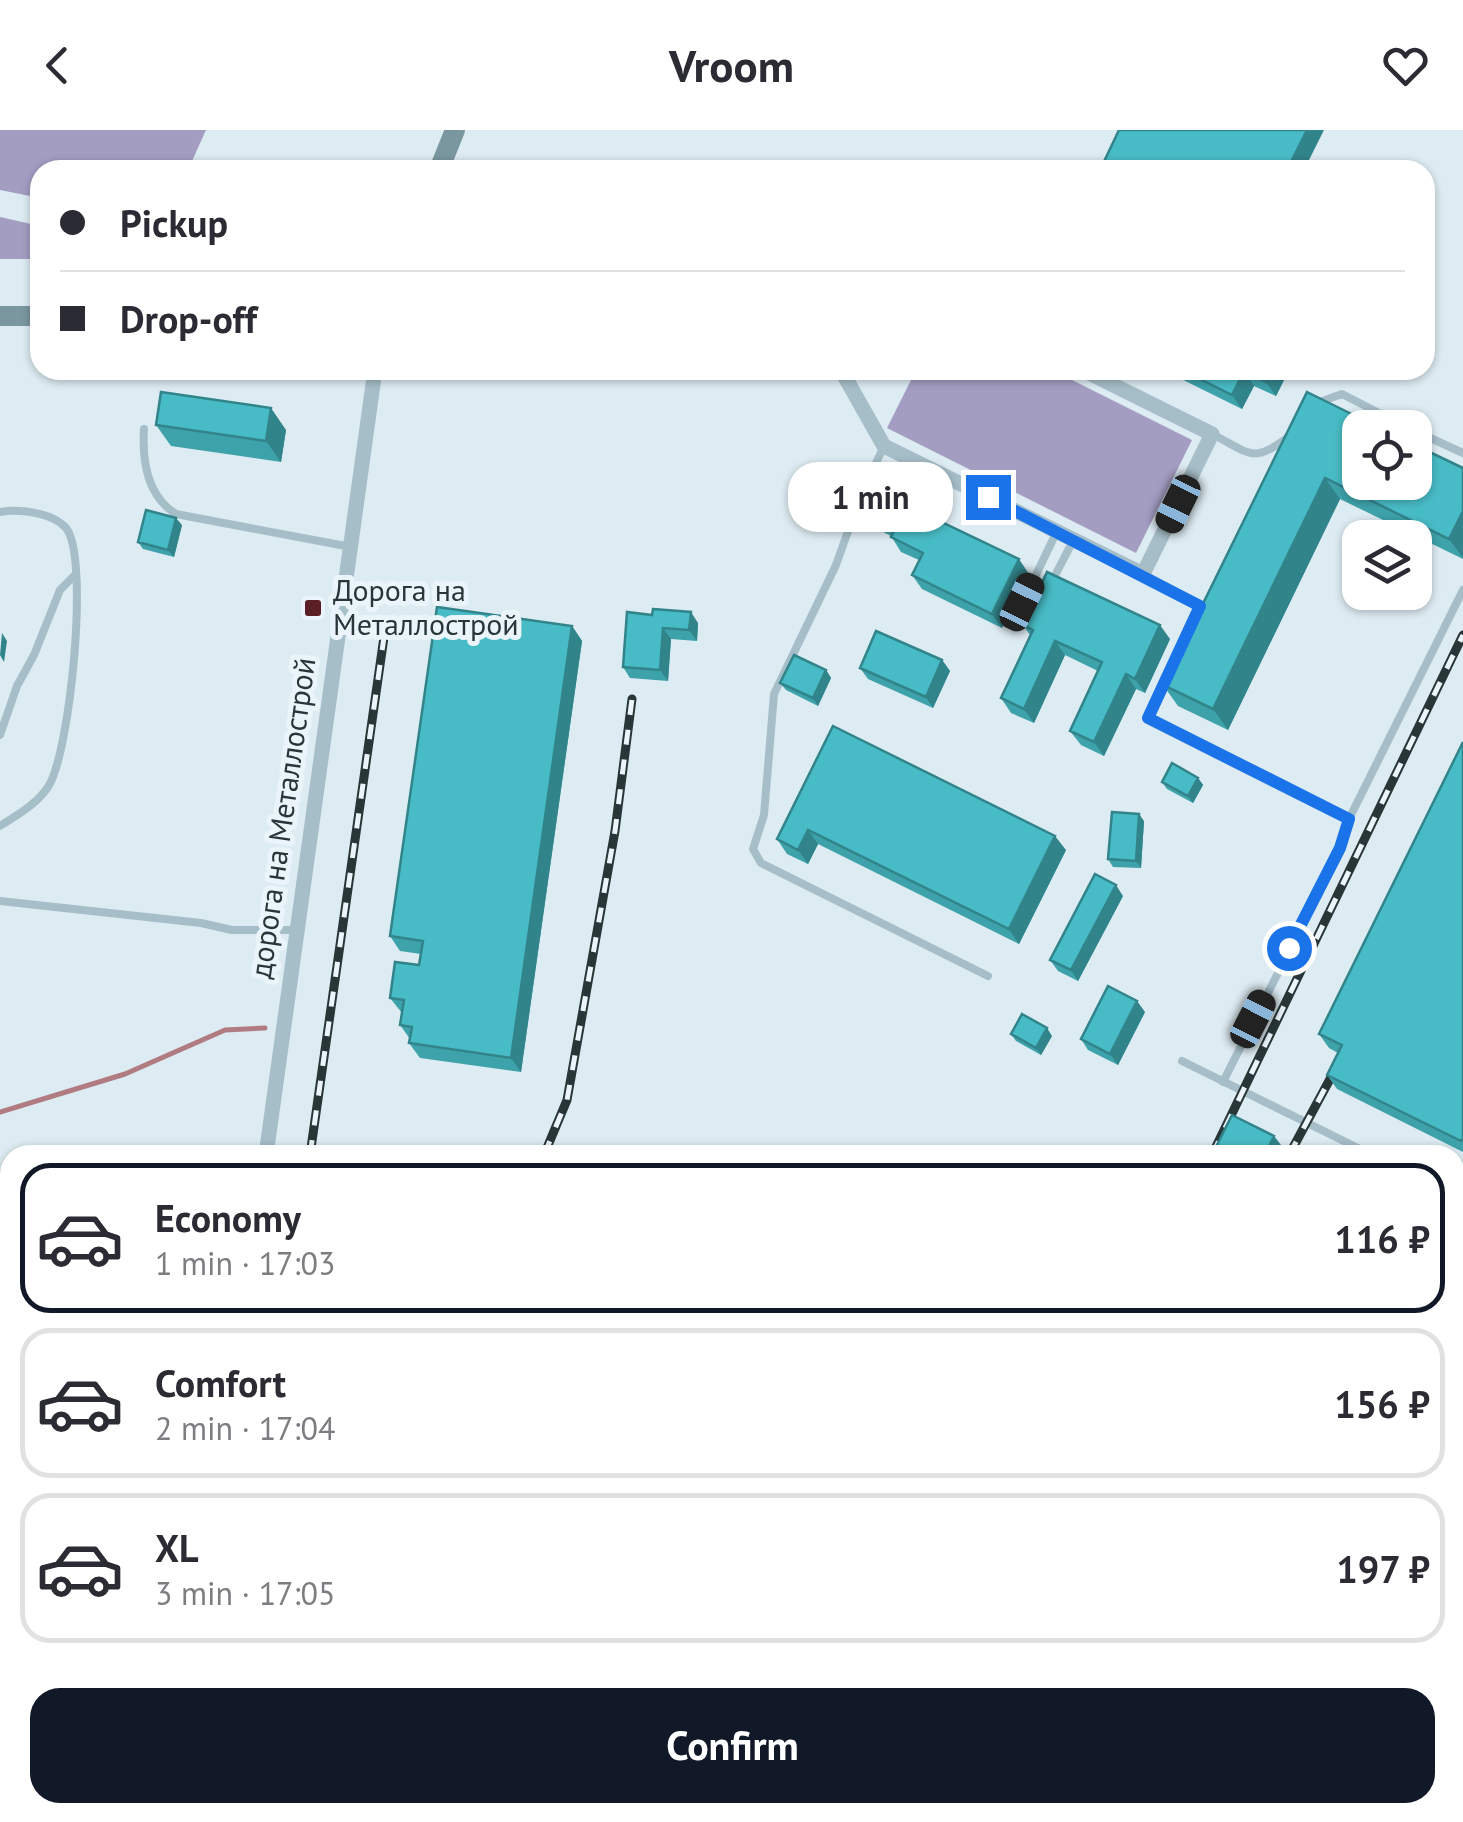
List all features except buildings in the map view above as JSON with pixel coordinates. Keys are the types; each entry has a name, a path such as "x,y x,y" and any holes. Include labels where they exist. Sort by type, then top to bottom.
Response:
{"street":[{"path":"443,160 455,130"},
{"path":"0,316 30,316"},
{"name":"дорога на Металлострой","path":"267,1145 375,380"},
{"path":"846,380 884,446 1143,574 1212,434 1103,380"}],"lane":[{"path":"1304,416 1318,400 1342,394 1373,410"},
{"path":"144,429 153,491 158,503 176,514 351,548"},
{"path":"1212,434 1253,455 1268,453 1293,434"},
{"path":"1432,438 1463,452"},
{"path":"884,446 860,495 836,565 774,694 764,815 753,850 762,863 988,976"},
{"path":"0,512 46,515 64,525 74,542 78,573 70,701 60,754 49,786 28,808 0,826"},
{"path":"1022,602 1058,531"},
{"path":"1048,589 1074,539"},
{"path":"0,735 17,686 60,590 78,573"},
{"path":"1143,574 1200,606 1148,718 1349,819"},
{"path":"1224,1082 1463,590"},
{"path":"0,901 201,923 232,930 298,930"},
{"path":"1182,1061 1352,1145"}],"shaded area":[{"path":"0,130 206,130 192,160 30,160 30,196 0,190"},
{"path":"0,217 30,224 30,259 0,259"},
{"path":"911,380 1072,380 1192,440 1136,553 887,428"}],"waterway":[{"path":"0,1112 125,1074 225,1030 265,1028"}],"railway":[{"path":"311,1145 385,630"},
{"path":"1217,1145 1463,635"},
{"path":"548,1145 567,1100 615,831 632,699"},
{"path":"1294,1145 1343,1055"}],"place":[{"name":"Дорога на Металлострой","path":"313,608"}],"route":[{"path":"988,497 1200,606 1148,718 1349,819 1340,848 1289,948"}]}
